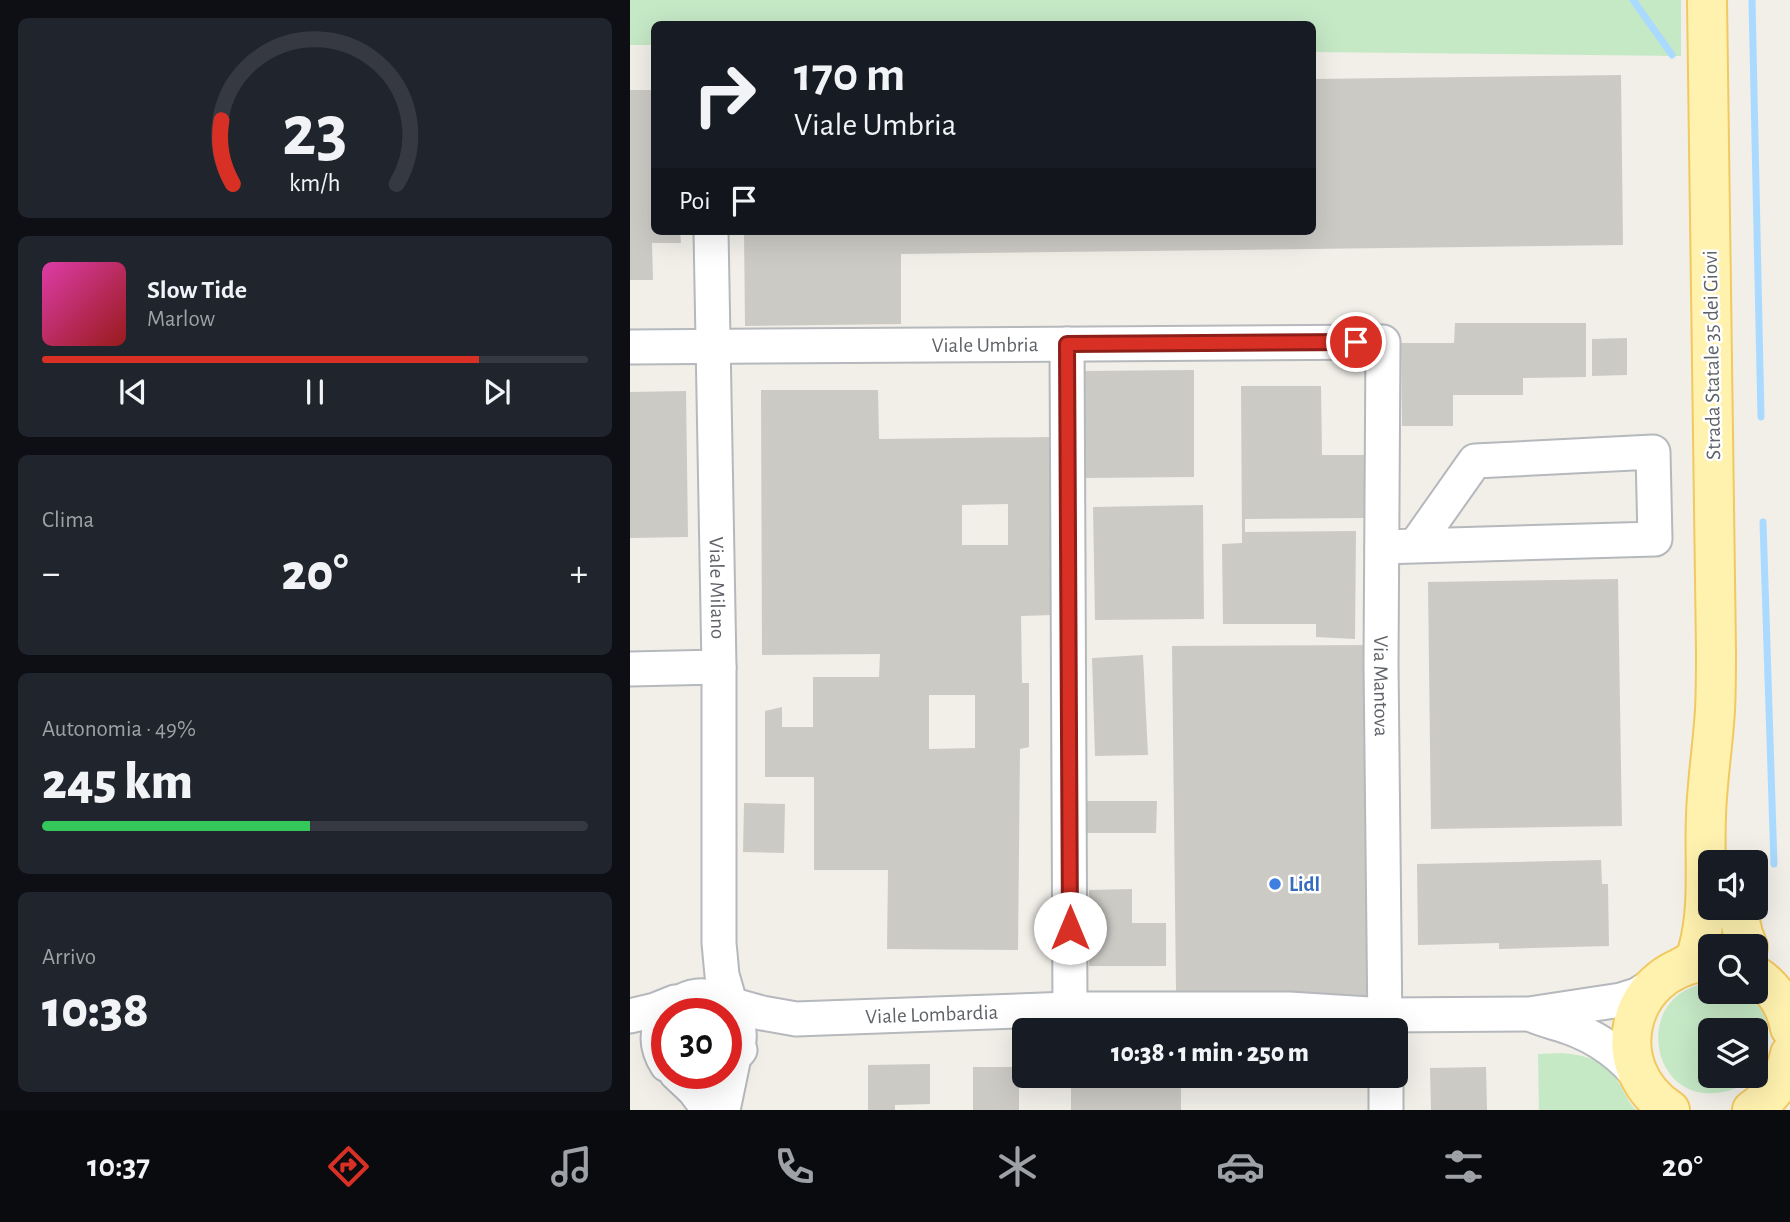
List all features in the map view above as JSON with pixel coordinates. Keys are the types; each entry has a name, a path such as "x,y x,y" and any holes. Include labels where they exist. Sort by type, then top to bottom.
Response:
{"main road":[{"name":"Strada Statale 35 dei Giovi","path":"1642,1081 1633,1059 1631,1035 1634,1020 1641,1003 1696,957 1706,893 1706,818 1715,709 1716,651 1707,0"},
{"name":"Strada Statale 35 dei Giovi","path":"1715,709 1730,850"},
{"path":"1768,985 1785,1010 1790,1028"},
{"path":"1759,1106 1782,1078 1790,1054"},
{"path":"1642,1081 1654,1098 1670,1110"}],"street":[{"name":"Viale Milano","path":"711,235 719,667 719,943 726,998"},
{"name":"Viale Umbria","path":"630,347 1383,342"},
{"name":"Via Mantova","path":"1383,342 1381,663 1385,1018"},
{"path":"1067,344 1070,1009"},
{"path":"1382,547 1655,539 1653,452 1475,461 1415,546"},
{"path":"630,669 719,667"},
{"path":"681,998 700,984 709,971 719,943"},
{"name":"Viale Lombardia","path":"1408,1022 1529,1014 1621,1000 1637,995 1683,970"},
{"name":"Viale Lombardia","path":"684,998 709,998"},
{"name":"Viale Lombardia","path":"742,1011 796,1019 1070,1009 1289,1009 1351,1018"},
{"path":"630,1016 651,1011"},
{"name":"Viale Lombardia","path":"1529,1014 1583,1033 1602,1044 1629,1065 1642,1081"},
{"name":"Viale Lombardia","path":"742,1047 765,1029 796,1019"},
{"path":"630,1032 651,1050"},
{"path":"1385,1088 1386,1110"},
{"path":"693,1089 709,1110"},
{"path":"723,1110 724,1089"}],"green space":[{"path":"630,0 1681,0 1681,56 1316,52 1316,21 651,21 651,45 630,45"},
{"path":"1698,987 1698,1004 1756,1004 1762,1012 1765,1018 1698,1018 1698,1088 1736,1088 1715,1093 1693,1091 1675,1080 1664,1064 1658,1044 1660,1024 1669,1005 1685,991"},
{"path":"1562,1053 1585,1057 1604,1066 1615,1077 1636,1110 1539,1110 1538,1054"}],"building":[{"path":"1621,75 1623,245 901,254 901,324 745,326 744,235 1316,235 1316,79"},
{"path":"630,90 651,90 651,235 680,235 681,243 652,243 653,280 630,280"},
{"path":"1455,323 1586,323 1586,377 1523,378 1523,395 1453,395 1453,426 1402,426 1401,343 1454,343"},
{"path":"1627,338 1627,375 1592,376 1592,339"},
{"path":"1194,370 1194,477 1084,478 1084,371"},
{"path":"1241,386 1321,386 1322,455 1364,455 1364,518 1245,519 1245,532 1356,531 1355,639 1316,637 1316,624 1223,624 1222,544 1242,543"},
{"path":"761,390 878,390 879,439 1050,437 1052,615 1021,616 1022,683 1029,683 1029,747 1020,749 1018,950 887,949 888,870 814,870 814,777 765,777 765,711 782,707 782,727 813,727 813,677 879,677 880,654 762,655","holes":["1008,504 1008,545 962,545 962,505","929,695 975,695 975,748 929,749"]},
{"path":"686,391 688,537 630,538 630,392"},
{"path":"1203,505 1204,619 1095,620 1093,507"},
{"path":"1618,579 1622,826 1431,829 1428,582"},
{"name":"Lidl","path":"1373,645 1377,997 1176,991 1172,646"},
{"path":"1143,655 1148,755 1095,756 1092,658"},
{"path":"1085,801 1157,801 1156,833 1085,833"},
{"path":"744,803 785,804 784,853 743,852"},
{"path":"1601,860 1602,884 1608,884 1609,946 1499,949 1499,943 1418,945 1417,864"},
{"path":"1132,889 1132,923 1166,923 1166,966 1089,966 1089,890"},
{"path":"930,1064 930,1104 895,1105 895,1110 868,1110 868,1065"},
{"path":"973,1067 1012,1067 1012,1088 1019,1088 1019,1110 973,1110"},
{"path":"1486,1067 1487,1110 1431,1110 1430,1068"},
{"path":"1071,1088 1181,1088 1181,1110 1071,1110"}],"waterway":[{"path":"1633,0 1672,55"},
{"path":"1752,0 1761,417"},
{"path":"1763,522 1774,864"}],"place":[{"name":"Lidl","path":"1275,884"}],"route":[{"path":"1070,928 1067,344 1356,342"}]}
